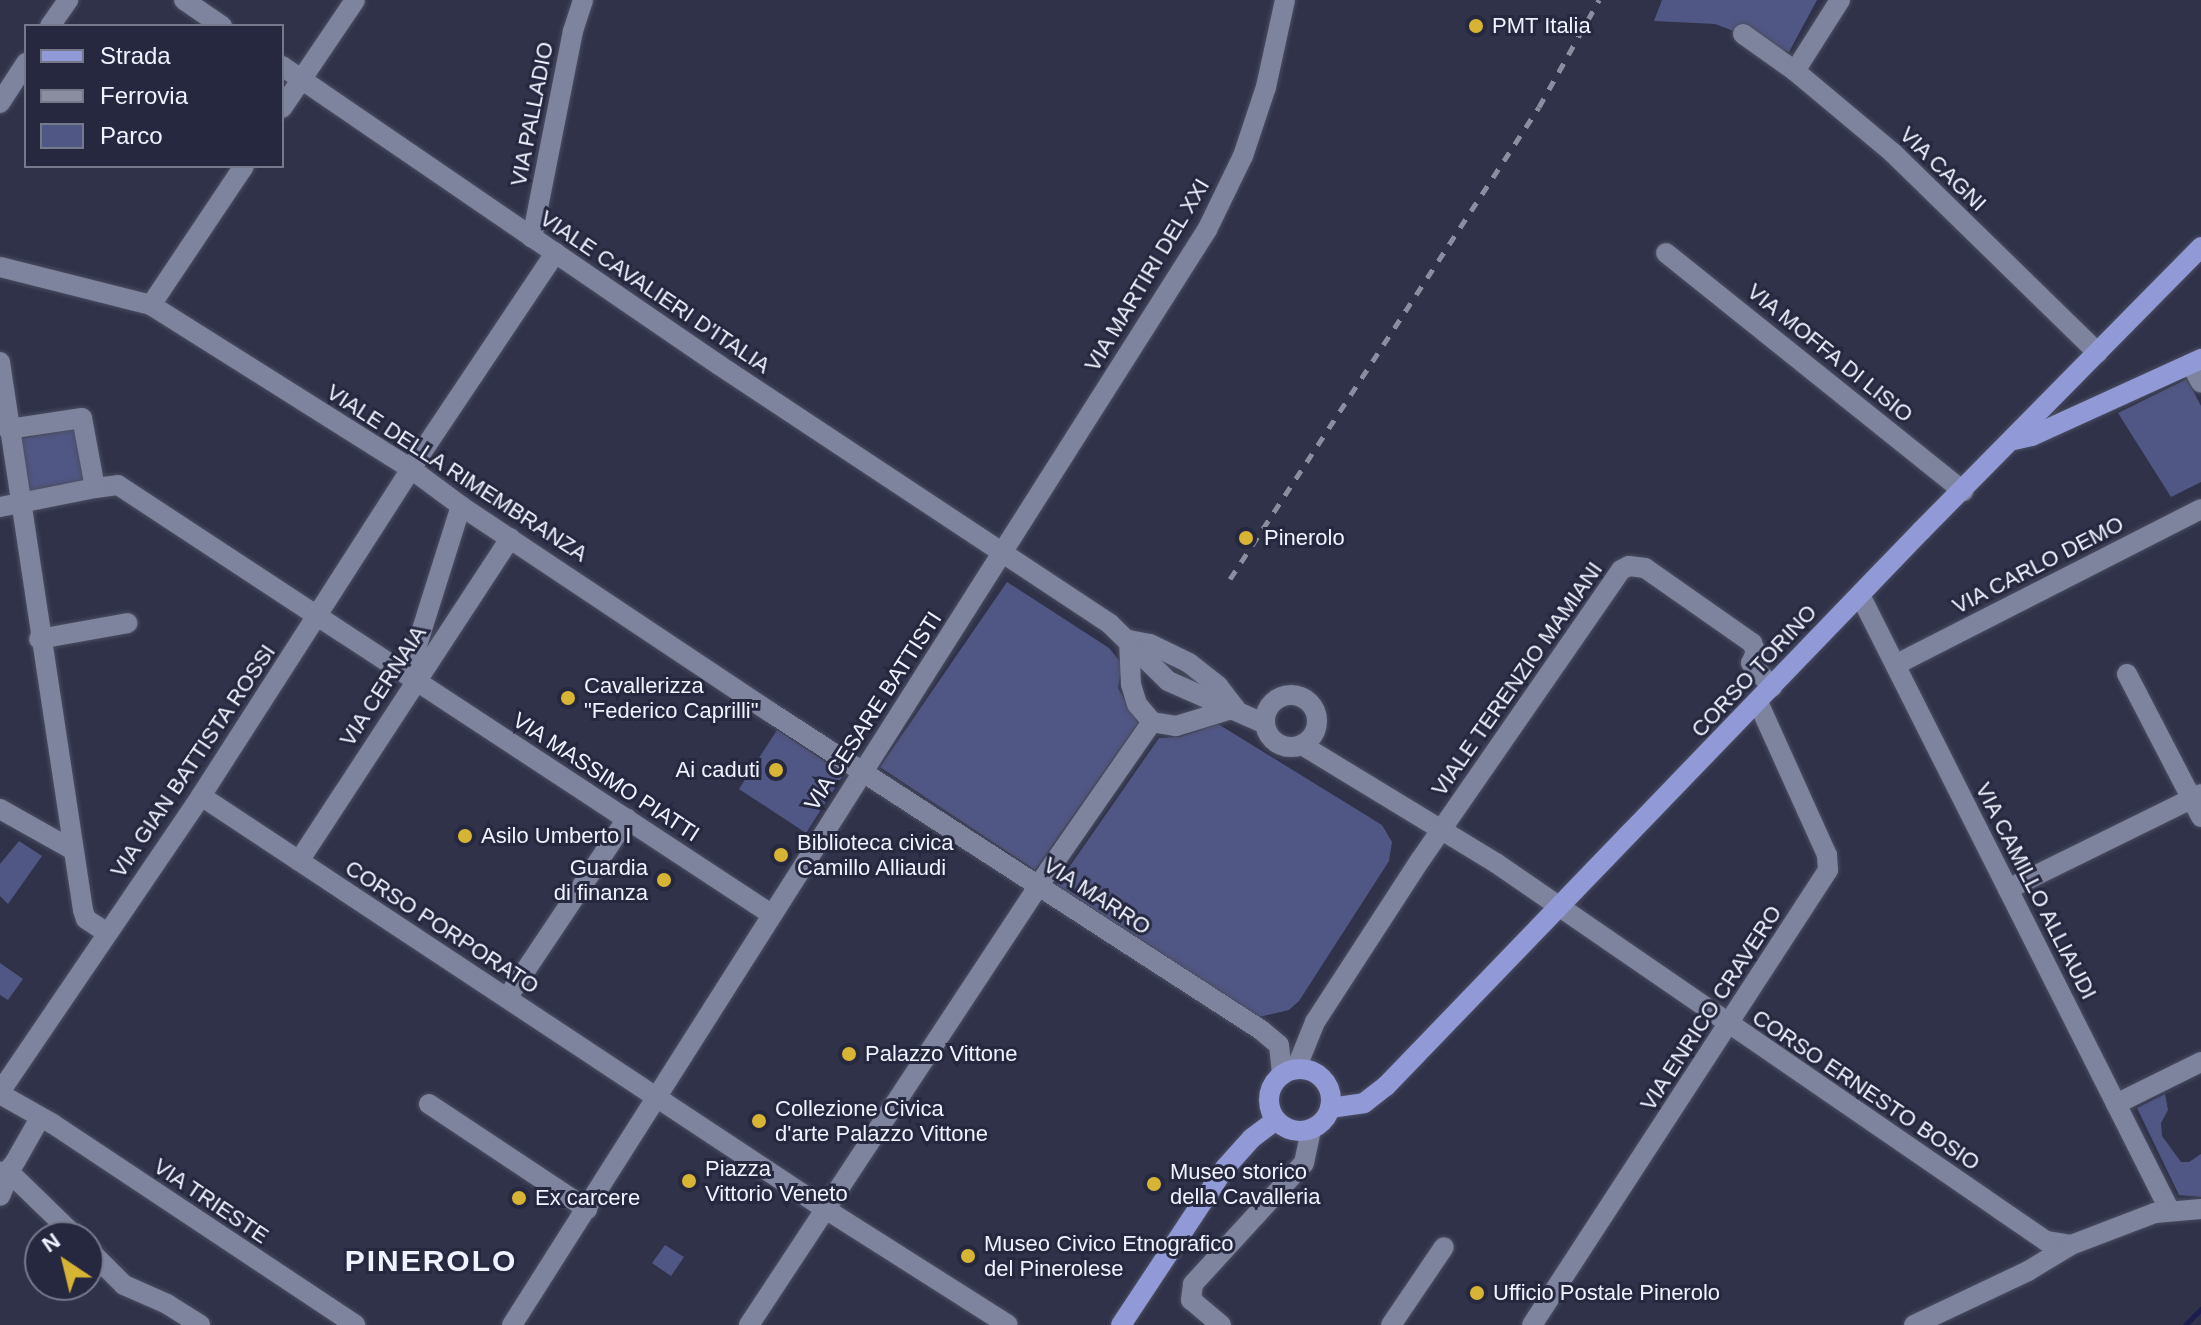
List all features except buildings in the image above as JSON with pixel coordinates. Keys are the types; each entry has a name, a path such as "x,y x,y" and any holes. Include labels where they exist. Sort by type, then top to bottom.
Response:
{"main road":[{"name":"CORSO TORINO","path":"1330,1108 1364,1103 1386,1086 2201,247"},
{"path":"2013,441 2095,409 2196,362"},
{"path":"1306,1070 1323,1079 1331,1098 1330,1108 1327,1117 1311,1129 1292,1130 1276,1120 1271,1111 1270,1091 1289,1072 1306,1070"},
{"path":"1121,1325 1225,1168 1252,1138 1276,1120"}],"street":[{"path":"51,24 68,0"},
{"path":"184,0 219,24"},
{"path":"284,105 355,0"},
{"name":"VIA PALLADIO","path":"532,238 573,31 583,0"},
{"name":"VIA MARTIRI DEL XXI","path":"1003,554 1207,230 1243,156 1266,87 1285,0"},
{"path":"1795,71 1840,0"},
{"name":"VIA CAGNI","path":"1743,34 1795,71 1893,153 2098,353"},
{"path":"0,103 24,66"},
{"name":"VIALE CAVALIERI D'ITALIA","path":"284,67 1129,640 1168,681 1235,708 1265,724"},
{"path":"151,305 243,168"},
{"name":"VIA GIAN BATTISTA ROSSI","path":"0,1093 106,932 201,796 411,469 555,253"},
{"name":"VIA MOFFA DI LISIO","path":"1666,253 1963,491"},
{"name":"VIALE DELLA RIMEMBRANZA","path":"0,267 151,305 411,469 461,506 863,772"},
{"path":"0,362 8,429 10,506 39,639 73,850 86,919 106,932"},
{"path":"2196,362 2201,383"},
{"path":"8,429 82,418 95,488 10,506"},
{"name":"VIA MASSIMO PIATTI","path":"95,488 118,485 771,914"},
{"path":"414,681 413,658 461,506"},
{"name":"VIA CARLO DEMO","path":"1897,664 2201,509"},
{"name":"VIA CERNAIA","path":"299,861 510,538"},
{"name":"VIA CESARE BATTISTI","path":"656,1097 1003,554"},
{"name":"VIALE TERENZIO MAMIANI","path":"1442,830 1611,580 1629,566 1645,568 1752,643 1756,652 1751,663 1772,687"},
{"name":"VIA CAMILLO ALLIAUDI","path":"1860,595 2169,1209"},
{"path":"39,639 128,623"},
{"path":"1129,640 1131,684 1147,729"},
{"path":"2008,889 2198,803 2127,674"},
{"path":"1296,695 1307,700 1315,712 1317,726 1302,745 1277,744 1265,724 1269,707 1282,696 1296,695"},
{"name":"VIA ENRICO CRAVERO","path":"1532,1325 1729,1026 1830,863 1758,702"},
{"path":"749,1325 1147,729 1176,726 1235,708"},
{"name":"CORSO ERNESTO BOSIO","path":"1302,745 1442,830 2046,1241 2071,1245"},
{"name":"VIA MARRO","path":"863,772 1267,1035 1282,1053 1289,1072"},
{"name":"CORSO PORPORATO","path":"201,796 656,1097"},
{"path":"0,809 73,850"},
{"path":"507,998 627,819"},
{"path":"1289,1072 1315,1022 1442,830"},
{"path":"2116,1104 2201,1062"},
{"name":"VIA TRIESTE","path":"0,1093 355,1325"},
{"path":"512,1325 656,1097 1008,1325"},
{"path":"429,1104 587,1209"},
{"path":"3,1173 40,1118"},
{"path":"1221,1325 1196,1307 1190,1295 1193,1284 1304,1163 1311,1129"},
{"path":"0,1196 6,1182 3,1173"},
{"path":"3,1173 58,1221"},
{"path":"1914,1325 2028,1271 2071,1245 2169,1209 2201,1209"},
{"path":"2028,1271 2040,1258 2046,1241"},
{"path":"1391,1325 1444,1247"},
{"path":"104,1265 124,1285 200,1325"}],"green space":[{"path":"1662,0 1817,0 1789,52 1715,24 1654,21"},
{"path":"2187,379 2201,406 2201,482 2171,497 2118,413"},
{"path":"80,428 90,484 29,495 19,439"},
{"path":"1007,582 1109,648 1122,664 1118,688 1138,723 1035,870 880,767"},
{"path":"1218,724 1382,825 1392,842 1389,861 1299,1001 1289,1010 1259,1017 1056,886 1159,738 1180,737"},
{"path":"777,730 844,774 806,833 739,789"},
{"path":"19,841 42,856 8,904 0,896 0,864"},
{"path":"0,963 23,979 8,1000 0,995"},
{"path":"2165,1094 2168,1110 2161,1123 2162,1136 2181,1162 2189,1162 2201,1154 2201,1197 2179,1195 2137,1108"},
{"path":"665,1245 684,1257 671,1276 652,1263"}],"waterway":[{"path":"2185,1325 2201,1309"}],"railway":[{"path":"1230,579 1539,107 1599,0"}],"place":[{"name":"PMT Italia","path":"1476,26"},
{"name":"Pinerolo","path":"1246,538"},
{"name":"Cavallerizza \"Federico Caprilli\"","path":"568,698"},
{"name":"Ai caduti","path":"776,770"},
{"name":"Asilo Umberto I","path":"465,836"},
{"name":"Biblioteca civica Camillo Alliaudi","path":"781,855"},
{"name":"Guardia di finanza","path":"664,880"},
{"name":"Palazzo Vittone","path":"849,1054"},
{"name":"Collezione Civica d'arte Palazzo Vittone","path":"759,1121"},
{"name":"Piazza Vittorio Veneto","path":"689,1181"},
{"name":"Museo storico della Cavalleria","path":"1154,1184"},
{"name":"Ex carcere","path":"519,1198"},
{"name":"Museo Civico Etnografico del Pinerolese","path":"968,1256"},
{"name":"Ufficio Postale Pinerolo","path":"1477,1293"}],"district":[{"name":"PINEROLO","path":"431,1261"}]}
